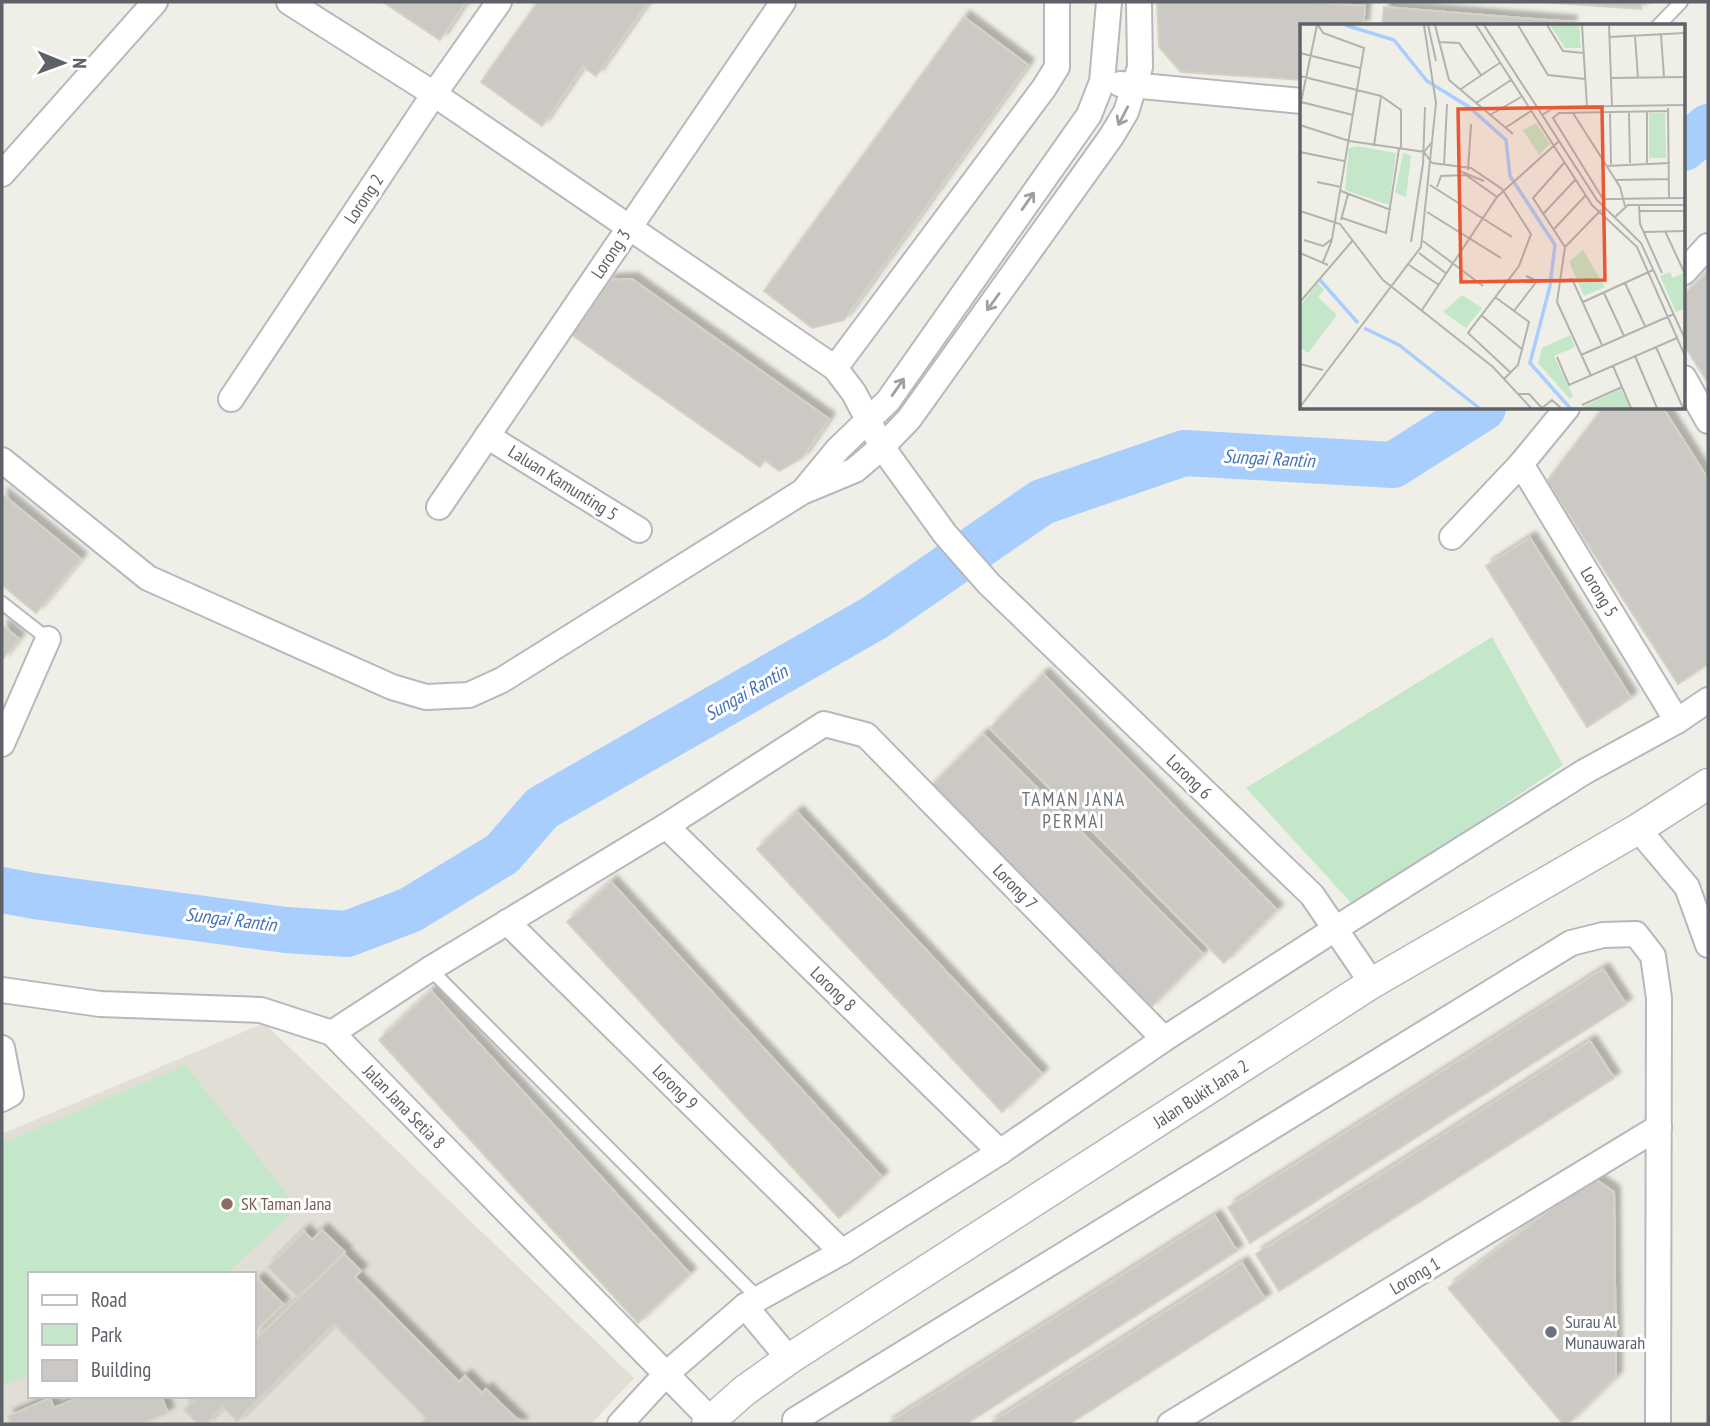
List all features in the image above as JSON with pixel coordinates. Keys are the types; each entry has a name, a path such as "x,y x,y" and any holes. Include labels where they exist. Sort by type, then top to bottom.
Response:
{"street":[{"path":"2,174 155,2"},
{"name":"Lorong 6","path":"289,2 434,94 835,368 854,393 882,447 944,534 989,584 1312,895 1372,983"},
{"name":"Lorong 2","path":"231,399 434,94 499,2"},
{"name":"Lorong 3","path":"439,507 783,2"},
{"path":"835,368 1057,67 1057,2"},
{"path":"802,492 838,449 888,401 1089,115 1102,82 1108,2"},
{"path":"2,460 148,578 392,687 426,697 468,695 502,680 802,492 855,470 882,447 909,419 1111,137 1126,112 1140,66 1139,2"},
{"path":"1102,82 1300,101"},
{"path":"1686,270 1708,246"},
{"path":"1686,382 1708,421"},
{"path":"1452,537 1521,464 1565,410"},
{"name":"Laluan Kamunting 5","path":"487,436 639,530"},
{"name":"Lorong 5","path":"1521,464 1677,721"},
{"path":"2,744 48,639"},
{"path":"620,1424 666,1374 751,1302 842,1252 1000,1152 1164,1039 1335,929 1584,772 1677,721 1708,700"},
{"name":"Lorong 7","path":"666,826 824,724 866,735 1164,1039"},
{"name":"Jalan Bukit Jana 2","path":"709,1422 744,1391 789,1359 1372,983 1638,829 1708,784"},
{"path":"332,1033 430,969 666,826"},
{"name":"Lorong 8","path":"666,826 1000,1152"},
{"path":"1638,829 1687,887 1708,945"},
{"name":"Lorong 9","path":"508,922 842,1252"},
{"path":"795,1424 795,1420 1571,943 1603,935 1636,934 1653,956 1659,998 1658,1424"},
{"name":"Jalan Jana Setia 8","path":"2,990 100,1004 261,1010 332,1033 666,1374 709,1422"},
{"path":"2,1048 11,1094 2,1098"},
{"name":"Lorong 1","path":"1170,1424 1659,1128"},
{"path":"751,1302 789,1359"}],"lane":[{"path":"1660,24 1681,2"},
{"path":"2,603 48,639"},
{"path":"430,969 751,1302"}],"shaded area":[{"name":"SK Taman Jana","path":"264,1023 634,1378 591,1424 2,1424 2,1134"}],"green space":[{"path":"1492,637 1563,765 1354,906 1246,788"},
{"path":"185,1065 298,1208 227,1272 28,1272 28,1376 2,1386 2,1144"}],"building":[{"path":"383,2 466,2 440,40"},
{"path":"538,2 648,2 596,76 583,67 542,126 481,82"},
{"path":"1157,2 1305,2 1365,6 1363,24 1300,24 1300,80 1181,72 1159,47"},
{"path":"1541,2 1642,2 1641,9"},
{"path":"1384,7 1571,22 1570,24 1382,24"},
{"path":"964,17 1028,65 844,320 812,328 764,291"},
{"path":"1708,271 1708,383 1686,348 1686,293"},
{"path":"632,279 829,419 802,458 779,471 765,460 760,467 572,335 610,280"},
{"path":"1601,410 1664,410 1708,479 1708,664 1678,684 1547,481"},
{"path":"2,494 81,559 36,613 2,585"},
{"path":"1530,538 1631,698 1587,727 1486,566"},
{"path":"2,625 19,639 2,660"},
{"path":"1043,674 1277,910 1224,963 990,728"},
{"path":"983,734 1203,954 1150,1008 930,787"},
{"path":"797,812 1042,1074 1002,1112 757,849"},
{"path":"611,882 882,1177 839,1218 567,922"},
{"path":"1603,969 1626,1004 1250,1243 1228,1207"},
{"path":"431,991 690,1274 638,1323 379,1040"},
{"path":"1590,1041 1614,1078 1279,1291 1256,1254"},
{"name":"Surau Al Munauwarah","path":"1592,1177 1614,1192 1616,1377 1568,1424 1563,1424 1448,1288"},
{"path":"1215,1216 1237,1251 966,1424 887,1424"},
{"path":"322,1230 345,1252 298,1297 268,1267 304,1231 312,1240"},
{"path":"344,1254 361,1271 355,1277 459,1382 465,1376 482,1393 486,1389 522,1424 420,1424 426,1418 334,1324 237,1421 223,1407 206,1424 198,1424 184,1410 196,1398 256,1398 256,1339"},
{"path":"1242,1263 1265,1299 1069,1424 989,1424"},
{"path":"258,1279 283,1304 256,1331"},
{"path":"50,1398 54,1408 77,1398 162,1398 168,1413 141,1424 11,1424 8,1416"}],"waterway":[{"name":"Sungai Rantin","path":"1686,146 1708,127"},
{"name":"Sungai Rantin","path":"2,890 286,930 347,934 410,910 502,854 542,808 874,618 1042,502 1184,453 1393,465 1480,410"}],"place":[{"name":"SK Taman Jana","path":"227,1204"},
{"name":"Surau Al Munauwarah","path":"1551,1332"}],"district":[{"name":"TAMAN JANA PERMAI","path":"1074,810"}]}
